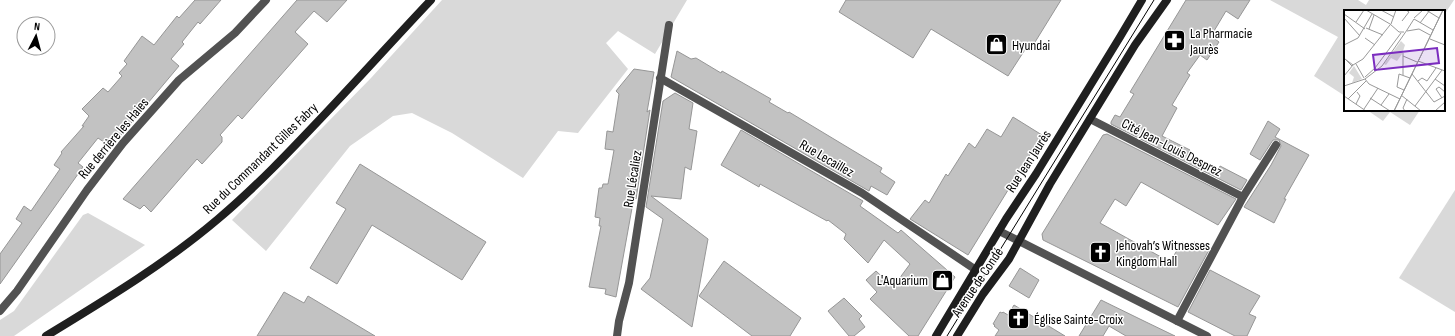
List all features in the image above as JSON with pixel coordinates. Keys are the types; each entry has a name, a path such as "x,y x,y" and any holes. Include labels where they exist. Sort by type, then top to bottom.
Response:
{"main road":[{"name":"Rue du Commandant Gilles Fabry","path":"46,336 155,267 203,231 230,208 309,131 431,0"},
{"name":"Rue Jean Jaurès","path":"936,336 1142,0"},
{"path":"1019,241 1050,184 1136,45 1167,0"},
{"name":"Avenue de Condé","path":"957,336 983,294 1003,268 1019,241"}],"street":[{"name":"Rue derrière les Haies","path":"0,311 17,291 87,190 123,143 179,80 234,32 266,0"},
{"name":"Rue Lécaliez","path":"617,336 619,321 629,283 669,25"},
{"name":"Rue Lecaillez","path":"660,78 872,199 976,270"},
{"name":"Cité Jean-Louis Desprez","path":"1090,119 1243,197"},
{"path":"1177,321 1243,197 1276,145"},
{"path":"999,231 1207,336"}],"shaded area":[{"path":"442,0 687,0 655,54 618,31 606,43 628,69 578,133 558,131 523,178 452,133 412,113 393,116 350,146 266,251 232,220 371,78"},
{"path":"1270,0 1358,0 1366,5 1369,0 1454,0 1445,14 1445,10 1344,10 1344,95 1314,76 1338,37"},
{"path":"1368,111 1419,111 1410,125 1390,112 1383,121"},
{"path":"1455,190 1455,312 1399,278"},
{"path":"88,213 145,245 14,336 0,336 0,320 14,311 83,215"}],"building":[{"path":"195,0 221,0 200,24 198,22 182,42 184,44 171,59 179,66 111,147 98,138 78,163 83,167 0,284 0,254 22,223 16,219 24,206 31,211 60,169 54,165 62,153 61,152 84,126 82,126 89,116 82,109 103,88 108,92 122,76 119,73 127,64 124,61 142,36 154,45 177,16 179,18"},
{"path":"297,0 347,0 327,22 314,11 295,32 308,44 242,119 238,115 220,135 222,137 222,142 202,164 197,159 151,212 144,205 140,209 123,199"},
{"path":"846,0 1061,0 1032,47 1028,45 1008,76 931,29 913,58 839,12"},
{"path":"1186,0 1250,0 1238,19 1226,11 1211,36 1219,42 1207,60 1200,55 1187,73 1190,75 1172,105 1177,108 1162,136 1190,150 1186,158 1217,173 1220,166 1247,180 1241,190 1111,124 1115,115 1120,117 1134,94 1130,92"},
{"path":"677,51 691,59 696,58 721,73 722,71 771,99 769,102 788,113 789,112 882,168 880,172 895,182 887,195 871,186 869,191 671,77"},
{"path":"634,69 654,72 647,112 650,110 636,199 634,197 616,297 605,294 606,289 589,287 601,226 599,226 600,218 595,217 599,188 602,188 603,184 608,184 614,150 605,149 607,131 613,132 619,94 616,91"},
{"path":"675,93 693,103 689,129 697,131 691,170 685,167 681,199 651,196 708,239 692,327 641,289 650,278 663,219 646,207 663,101"},
{"path":"1013,117 1042,135 968,255 910,219 925,200 929,203 946,174 948,176 969,143 975,148 987,129 1001,137"},
{"path":"1268,121 1280,129 1275,137 1309,155 1284,199 1286,199 1274,223 1244,207 1271,165 1281,146 1279,140 1273,140 1260,160 1250,154"},
{"path":"741,130 863,201 860,206 898,233 901,230 955,277 918,336 909,336 870,299 877,292 866,280 876,271 893,287 910,264 884,240 868,263 844,239 846,234 828,220 827,221 760,184 759,187 721,165"},
{"path":"1107,134 1236,199 1218,225 1141,182 1126,206 1115,199 1100,223 1170,262 1182,242 1191,247 1194,242 1209,250 1178,307 1043,240 1042,234 1103,135"},
{"path":"360,164 486,242 462,280 372,225 337,284 310,268 346,209 336,203"},
{"path":"724,261 801,318 790,336 752,336 699,296"},
{"path":"1020,268 1039,280 1029,298 1009,286"},
{"path":"1210,270 1260,296 1249,314 1256,317 1247,336 1235,336 1188,312"},
{"path":"284,292 304,303 308,296 375,336 257,336"},
{"path":"844,298 862,316 859,319 865,327 854,336 849,336 828,311"},
{"path":"1101,300 1175,336 1126,336 1109,326 1103,336 1079,336"},
{"name":"Église Sainte-Croix","path":"1014,305 1065,336 995,336 999,330 993,324 1000,312 1008,315"}],"tram line":[{"path":"947,336 1154,0"}],"place":[{"name":"La Pharmacie Jaurès","path":"1175,41"},
{"name":"Hyundai","path":"997,45"},
{"name":"Jehovah’s Witnesses Kingdom Hall","path":"1101,253"},
{"name":"L'Aquarium","path":"943,280"},
{"name":"Église Sainte-Croix","path":"1019,319"}]}
